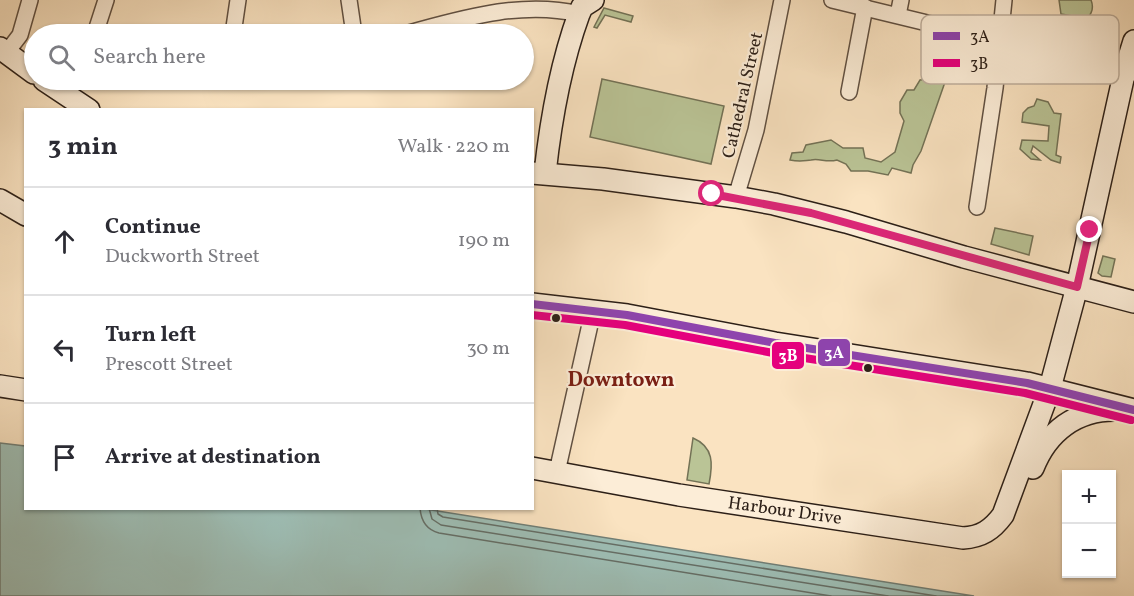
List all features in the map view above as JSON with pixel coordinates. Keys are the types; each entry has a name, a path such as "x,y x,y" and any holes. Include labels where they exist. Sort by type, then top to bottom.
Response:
{"street":[{"path":"28,24 30,0"},
{"path":"98,24 106,0"},
{"path":"234,24 238,0"},
{"path":"349,0 353,24"},
{"name":"Cathedral Street","path":"736,197 756,130 782,0"},
{"path":"832,0 865,7 900,8 921,15"},
{"path":"1003,15 1004,0"},
{"path":"437,24 485,9 516,5 564,8 583,5 564,58 539,173 736,197 846,222 1134,302"},
{"path":"849,92 865,7"},
{"path":"24,39 3,50 24,66"},
{"name":"Harbour Drive","path":"534,468 679,495 963,538 985,533 1003,515 1050,388 1130,72 1134,40"},
{"path":"977,207 994,84"},
{"path":"59,90 86,108"},
{"path":"0,200 24,214"},
{"path":"534,304 593,311 775,343 922,365 1050,388 1130,409"},
{"path":"557,472 593,311"},
{"path":"0,386 24,390"},
{"path":"1012,490 1029,477 1045,443 1066,425 1090,413 1130,409"}],"green space":[{"path":"1059,0 1091,0 1090,15 1061,14"},
{"path":"604,8 633,16 631,22 605,15 597,28 594,27"},
{"path":"602,79 724,106 711,164 590,137"},
{"path":"920,80 921,84 944,84 911,173 892,168 888,175 868,171 851,171 846,164 837,160 790,160 792,153 803,152 806,145 831,140 843,148 863,148 865,158 881,162 895,152 904,121 900,113 900,102 907,90 914,90"},
{"path":"1037,99 1048,102 1054,113 1061,114 1056,155 1061,157 1060,163 1051,160 1033,146 1031,152 1040,160 1031,159 1020,149 1022,140 1048,141 1049,126 1022,122 1023,113 1034,106"},
{"path":"995,228 1033,236 1029,255 991,244"},
{"path":"1103,256 1115,259 1111,277 1098,273"},
{"path":"693,438 705,446 708,451 711,463 709,484 687,480"}],"water":[{"path":"0,443 24,446 24,510 431,510 974,596 0,596"}],"transit line":[{"name":"3A","path":"534,304 627,315 775,343 1027,383 1134,410"},
{"name":"3B","path":"534,315 625,325 773,353 1025,393 1131,420"}],"district":[{"name":"Downtown","path":"621,379"}],"route":[{"path":"712,194 774,204 811,213 1077,287 1090,230"}]}
